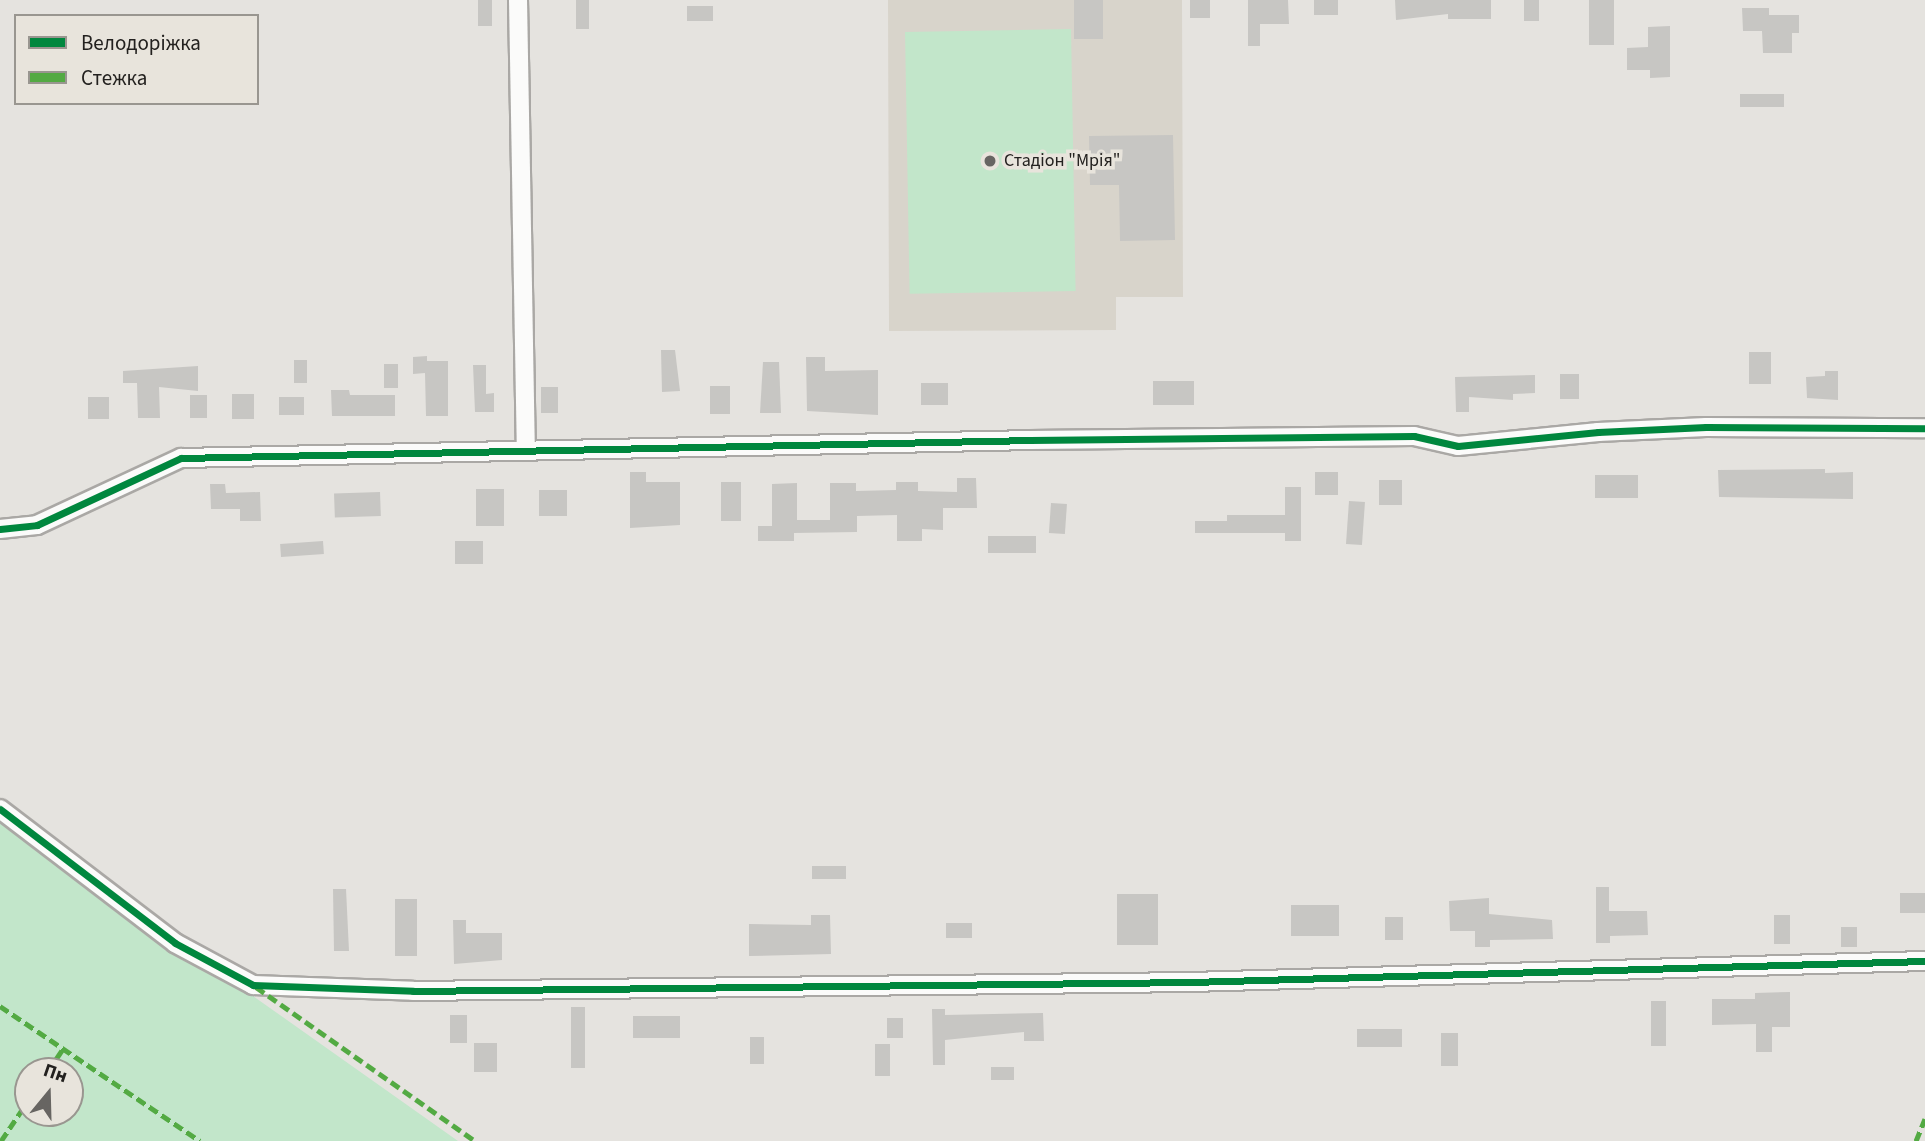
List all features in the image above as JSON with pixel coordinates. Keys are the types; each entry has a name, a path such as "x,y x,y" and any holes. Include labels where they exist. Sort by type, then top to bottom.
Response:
{"street":[{"path":"518,0 526,450"},
{"path":"0,529 37,525 181,458 1414,436 1458,446 1706,427 1925,428"},
{"path":"0,809 175,943 253,985 413,992 1191,982 1925,961"}],"shaded area":[{"path":"888,0 1182,0 1183,297 1116,297 1116,330 889,331"}],"green space":[{"name":"Стадіон \"Мрія\"","path":"1071,29 1076,291 910,294 905,32"},
{"path":"0,817 458,1141 0,1141"}],"building":[{"path":"478,0 492,0 492,26 478,26"},
{"path":"576,0 589,0 589,29 576,29"},
{"path":"1074,0 1103,0 1103,39 1074,39"},
{"path":"1190,0 1210,0 1210,18 1190,18"},
{"path":"1248,0 1288,0 1289,24 1260,24 1260,46 1248,46"},
{"path":"1314,0 1338,0 1338,15 1314,15"},
{"path":"1395,0 1491,0 1491,19 1448,19 1448,14 1396,20"},
{"path":"1524,0 1539,0 1539,21 1524,21"},
{"path":"1589,0 1614,0 1614,45 1589,45"},
{"path":"687,6 713,6 713,21 687,21"},
{"path":"1742,8 1769,8 1769,15 1799,15 1799,33 1792,33 1792,53 1763,53 1762,31 1743,31"},
{"path":"1670,26 1670,77 1650,78 1650,70 1627,70 1627,48 1648,47 1648,27"},
{"path":"1740,94 1784,94 1784,107 1740,107"},
{"path":"1173,135 1175,240 1120,241 1119,185 1090,185 1089,136"},
{"path":"661,350 675,350 680,391 662,392"},
{"path":"1749,352 1771,352 1771,384 1749,384"},
{"path":"427,356 427,361 448,361 448,416 426,416 425,373 413,374 413,357"},
{"path":"806,357 825,357 825,371 878,370 878,415 807,411"},
{"path":"294,360 307,360 307,383 294,383"},
{"path":"763,362 779,362 781,413 760,413"},
{"path":"384,364 398,364 398,388 384,388"},
{"path":"473,365 486,365 486,394 494,393 494,412 475,412"},
{"path":"198,366 198,391 159,387 160,418 138,418 137,383 123,383 123,371"},
{"path":"1825,371 1838,371 1838,400 1807,398 1806,377 1825,376"},
{"path":"1560,374 1579,374 1579,399 1560,399"},
{"path":"1535,375 1535,393 1513,394 1513,400 1469,397 1469,412 1456,412 1455,377"},
{"path":"1153,381 1194,381 1194,405 1153,405"},
{"path":"921,383 948,383 948,405 921,405"},
{"path":"710,386 730,386 730,414 710,414"},
{"path":"541,387 558,387 558,413 541,413"},
{"path":"331,390 349,390 350,395 395,395 395,416 332,416"},
{"path":"232,394 254,394 254,419 232,419"},
{"path":"190,395 207,395 207,418 190,418"},
{"path":"88,397 109,397 109,419 88,419"},
{"path":"279,397 304,397 304,415 279,415"},
{"path":"1825,469 1825,473 1853,472 1853,499 1719,497 1718,470"},
{"path":"630,472 646,472 646,482 680,482 680,525 630,528"},
{"path":"1315,472 1338,472 1338,495 1315,495"},
{"path":"1595,475 1638,475 1638,498 1595,498"},
{"path":"957,478 976,478 977,508 943,508 943,530 922,529 922,541 897,541 897,515 857,516 857,532 794,533 794,541 758,541 758,526 772,526 772,484 797,483 797,520 830,520 830,483 856,483 856,491 896,490 896,482 918,482 918,491 957,492"},
{"path":"1379,480 1402,480 1402,505 1379,505"},
{"path":"721,482 741,482 741,521 721,521"},
{"path":"210,484 225,484 226,493 260,492 261,521 240,521 240,509 211,509"},
{"path":"1285,487 1301,487 1301,541 1285,541 1285,533 1195,533 1195,521 1227,521 1227,515 1285,515"},
{"path":"476,489 504,489 504,526 476,526"},
{"path":"539,490 567,490 567,516 539,516"},
{"path":"380,492 381,516 335,518 334,494"},
{"path":"1349,501 1365,502 1362,545 1346,544"},
{"path":"1051,503 1067,504 1065,534 1049,533"},
{"path":"988,536 1036,536 1036,553 988,553"},
{"path":"323,541 324,554 281,557 280,544"},
{"path":"455,541 483,541 483,564 455,564"},
{"path":"812,866 846,866 846,879 812,879"},
{"path":"1596,887 1609,887 1609,911 1647,911 1648,935 1610,936 1610,943 1596,943"},
{"path":"333,889 346,889 349,951 334,951"},
{"path":"1900,893 1925,893 1925,913 1900,913"},
{"path":"1117,894 1158,894 1158,945 1117,945"},
{"path":"1489,898 1489,914 1552,920 1553,939 1490,940 1490,947 1475,947 1475,931 1450,931 1449,901"},
{"path":"395,899 417,899 417,956 395,956"},
{"path":"1291,905 1339,905 1339,936 1291,936"},
{"path":"811,915 830,915 831,954 749,956 749,924 811,925"},
{"path":"1774,915 1790,915 1790,944 1774,944"},
{"path":"1385,917 1403,917 1403,940 1385,940"},
{"path":"453,920 466,920 466,933 502,933 502,960 454,964"},
{"path":"946,923 972,923 972,938 946,938"},
{"path":"1841,927 1857,927 1857,947 1841,947"},
{"path":"1790,992 1790,1027 1772,1027 1772,1052 1756,1052 1756,1024 1712,1025 1712,999 1755,999 1755,993"},
{"path":"1651,1001 1666,1001 1666,1046 1651,1046"},
{"path":"571,1007 585,1007 585,1068 571,1068"},
{"path":"932,1009 945,1009 945,1015 1043,1013 1044,1041 1024,1041 1024,1032 945,1040 945,1065 933,1065"},
{"path":"450,1015 467,1015 467,1043 450,1043"},
{"path":"633,1016 680,1016 680,1038 633,1038"},
{"path":"887,1018 903,1018 903,1038 887,1038"},
{"path":"1357,1029 1402,1029 1402,1047 1357,1047"},
{"path":"1441,1033 1458,1033 1458,1066 1441,1066"},
{"path":"750,1037 764,1037 764,1064 750,1064"},
{"path":"474,1043 497,1043 497,1072 474,1072"},
{"path":"875,1044 890,1044 890,1076 875,1076"},
{"path":"991,1067 1014,1067 1014,1080 991,1080"}],"marked path":[{"path":"256,987 475,1141"},
{"path":"0,1006 200,1141"},
{"path":"58,1057 63,1049"},
{"path":"1916,1141 1925,1119"},
{"path":"1,1141 14,1122"}],"cycle path":[{"path":"0,529 37,525 181,458 1030,440 1414,436 1458,446 1598,432 1706,427 1925,428"},
{"path":"0,809 175,943 253,985 413,991 1191,982 1925,961"}],"place":[{"name":"Стадіон \"Мрія\"","path":"990,161"}]}
